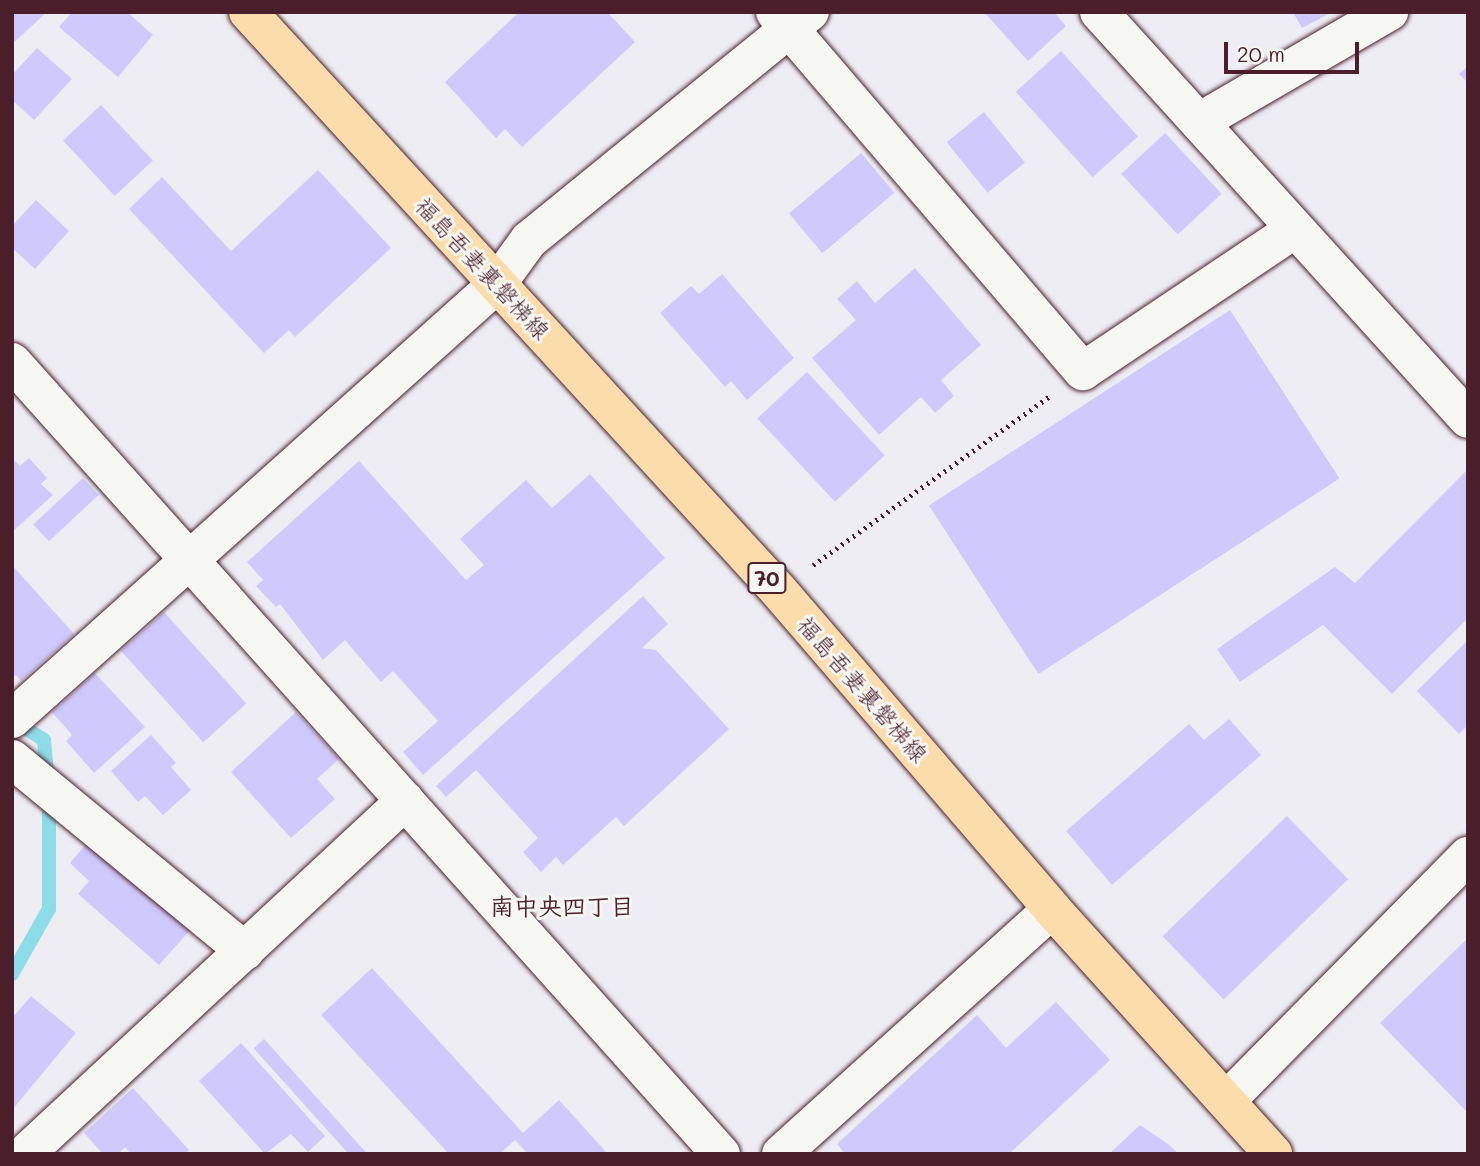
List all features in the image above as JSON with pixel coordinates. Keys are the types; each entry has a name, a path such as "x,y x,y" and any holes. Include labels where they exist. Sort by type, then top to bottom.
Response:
{"main road":[{"name":"福島吾妻裏磐梯線","path":"248,12 778,590 1052,909 1273,1154"}],"street":[{"path":"1100,12 1294,230 1468,419"},
{"path":"1199,122 1389,12"},
{"path":"17,714 191,562 497,284 529,240 791,18 1083,371 1294,230"},
{"path":"19,383 191,562 721,1154"},
{"path":"23,766 76,807 245,951"},
{"path":"25,1154 405,801"},
{"path":"1227,1100 1468,856"},
{"path":"781,1154 1052,909"}],"path":[{"path":"778,590 1083,371"}],"building":[{"path":"12,12 47,12 12,44"},
{"path":"72,12 127,12 153,35 118,77 59,27"},
{"path":"519,12 607,12 635,42 522,147 505,129 496,138 445,82"},
{"path":"984,12 1054,12 1066,26 1028,61"},
{"path":"1293,12 1332,12 1302,28"},
{"path":"37,48 72,79 34,120 12,100 12,75"},
{"path":"1061,51 1138,136 1093,177 1016,92"},
{"path":"1468,66 1468,83 1459,74"},
{"path":"101,105 153,161 115,196 63,140"},
{"path":"984,112 1025,163 988,193 947,142"},
{"path":"1165,133 1222,194 1178,235 1121,174"},
{"path":"861,153 894,193 822,253 789,213"},
{"path":"318,170 391,248 295,337 289,330 264,353 129,209 162,177 231,251"},
{"path":"36,200 69,231 35,269 12,248 12,226"},
{"path":"915,268 981,345 941,380 954,396 935,413 921,397 879,435 812,358 856,320 837,299 857,281 875,303"},
{"path":"722,274 794,358 747,400 731,381 725,387 660,313 691,286 699,294"},
{"path":"1230,310 1339,479 1038,674 929,506"},
{"path":"807,372 885,455 835,502 757,418"},
{"path":"12,458 20,466 29,458 47,478 41,484 53,495 12,532"},
{"path":"359,461 466,580 484,565 460,539 526,480 552,508 590,474 665,558 423,775 403,752 438,721 393,671 381,682 345,640 323,660 280,604 276,607 256,586 263,580 247,562"},
{"path":"1468,469 1468,618 1392,694 1323,625 1240,682 1217,649 1335,567 1355,583"},
{"path":"83,478 99,495 49,541 33,524"},
{"path":"12,565 74,634 21,681 16,675 12,678"},
{"path":"643,596 668,624 642,648 656,650 729,729 624,826 616,817 563,865 556,857 541,872 523,852 538,838 476,770 446,797 436,786"},
{"path":"164,612 246,703 203,742 121,651"},
{"path":"1468,640 1468,725 1459,734 1417,691"},
{"path":"95,673 145,727 94,773 66,741 72,735 52,712"},
{"path":"296,712 339,759 317,779 335,799 291,838 231,772"},
{"path":"1229,719 1261,755 1112,885 1066,831 1189,724 1204,740"},
{"path":"151,735 176,763 171,767 191,790 163,815 145,796 138,802 111,771"},
{"path":"1287,816 1348,879 1224,999 1163,936"},
{"path":"87,843 191,929 159,965 78,894 89,881 70,863"},
{"path":"1468,938 1468,1113 1380,1023"},
{"path":"372,968 523,1133 559,1100 608,1154 528,1154 515,1140 499,1154 449,1154 321,1015"},
{"path":"31,996 76,1033 12,1110 12,1018"},
{"path":"1056,1002 1110,1060 1009,1154 845,1154 837,1144 977,1015 1006,1048"},
{"path":"264,1039 367,1153 349,1154 254,1048"},
{"path":"241,1043 325,1136 308,1152 291,1134 265,1154 199,1081"},
{"path":"133,1088 189,1150 185,1154 131,1154 125,1147 118,1154 103,1154 84,1133"},
{"path":"1140,1125 1168,1144 1179,1154 1109,1154"}],"waterway":[{"path":"13,720 44,740 47,778"},
{"path":"12,974 49,909 49,798"}],"district":[{"name":"南中央四丁目","path":"562,906"}]}
